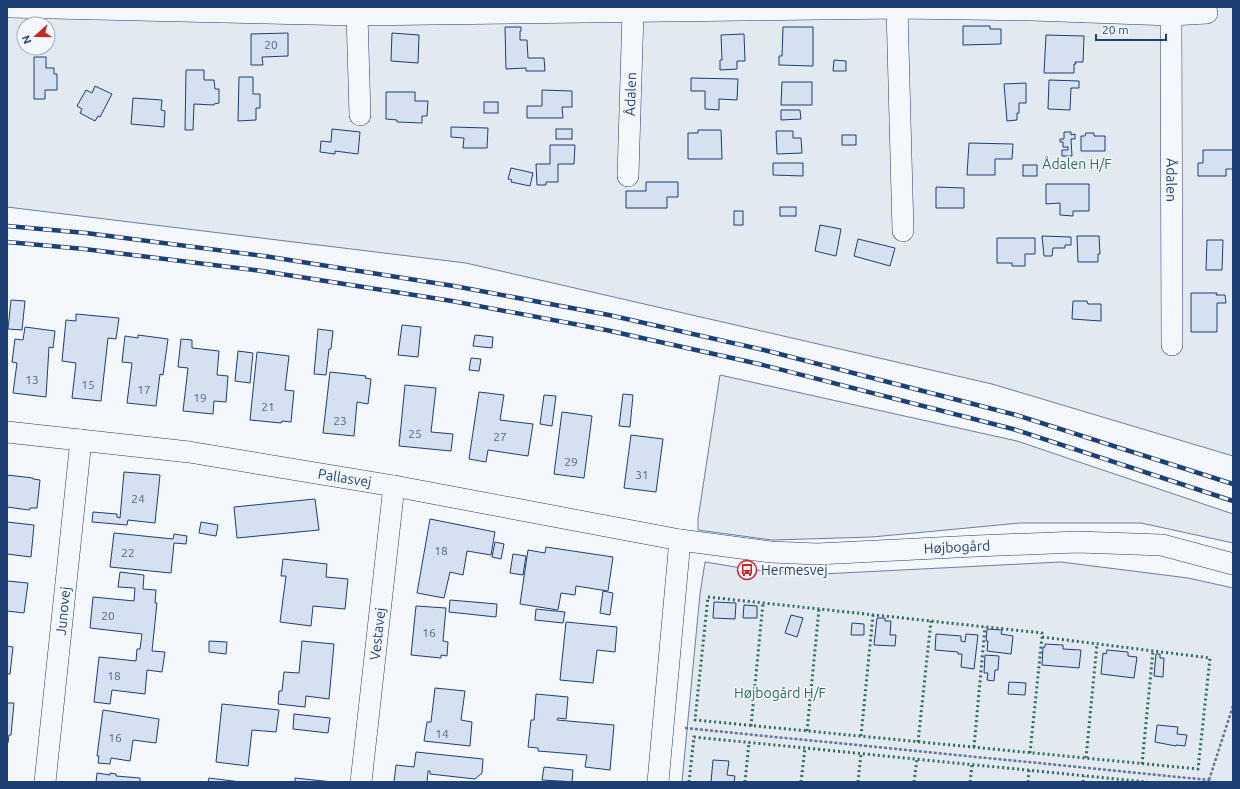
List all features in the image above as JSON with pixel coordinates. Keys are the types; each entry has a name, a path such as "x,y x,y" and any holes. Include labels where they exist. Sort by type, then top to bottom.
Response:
{"street":[{"path":"10,7 357,15 897,8 1032,10 1170,15 1207,13"},
{"path":"897,8 903,231"},
{"name":"Ådalen","path":"628,176 633,12"},
{"path":"357,15 360,115"},
{"name":"Ådalen","path":"1170,15 1172,345"},
{"name":"Pallasvej","path":"7,432 189,452 394,486 680,540"},
{"name":"Junovej","path":"45,782 81,440"},
{"name":"Vestavej","path":"361,782 394,486"},
{"path":"658,782 680,540"},
{"name":"Højbogård","path":"680,540 771,552 817,554 1078,542 1162,545 1233,564"}],"path":[{"path":"664,726 1209,781 1233,706"}],"green space":[{"name":"Ådalen H/F","path":"7,7 1233,7 1233,456 992,384 466,263 7,207"},
{"path":"720,375 1017,441 1233,514 1233,543 1141,523 1020,523 872,537 772,540 698,530 698,519"},
{"name":"Højbogård H/F","path":"705,562 754,570 822,574 1061,562 1188,578 1233,588 1233,782 682,782 700,594"}],"building":[{"path":"963,26 990,26 990,29 1001,29 1001,44 963,45"},
{"path":"505,27 521,27 520,40 527,40 528,58 544,58 545,71 526,71 526,68 506,69"},
{"path":"783,27 813,27 813,66 779,65 779,56 782,56"},
{"path":"288,33 288,56 262,57 263,65 251,65 251,34"},
{"path":"392,33 419,35 418,63 391,61"},
{"path":"744,34 745,61 737,61 737,69 720,70 720,60 722,60 721,35"},
{"path":"1046,35 1084,36 1083,62 1075,62 1074,73 1044,73"},
{"path":"34,57 46,57 46,68 54,68 54,74 57,74 57,90 45,90 45,99 34,99"},
{"path":"834,60 846,61 846,71 833,71"},
{"path":"186,70 204,70 204,80 214,80 215,89 219,89 219,103 214,105 194,104 193,130 185,130"},
{"path":"239,77 253,77 253,94 260,94 260,108 256,108 256,120 238,121"},
{"path":"691,78 738,79 737,100 719,99 719,110 705,109 705,91 691,91"},
{"path":"1049,80 1079,81 1079,88 1071,88 1070,110 1048,109"},
{"path":"782,82 812,82 812,105 781,105"},
{"path":"1026,83 1026,103 1019,103 1017,120 1007,121 1004,84"},
{"path":"95,86 112,94 100,117 98,116 95,121 80,113 82,109 77,106 86,90 92,93"},
{"path":"542,90 572,91 572,107 562,107 563,118 527,118 527,106 542,106"},
{"path":"386,92 415,92 415,101 428,101 427,116 422,116 422,123 397,122 397,120 386,119"},
{"path":"133,98 162,100 161,110 165,111 164,127 131,124"},
{"path":"484,102 498,102 498,113 484,113"},
{"path":"781,110 800,110 801,119 781,120"},
{"path":"451,127 488,128 487,148 463,148 464,138 451,137"},
{"path":"332,129 360,132 358,154 335,151 335,154 320,152 321,141 331,142"},
{"path":"556,129 572,129 572,139 556,139"},
{"path":"698,130 721,130 722,159 688,159 688,133 698,133"},
{"path":"776,131 793,131 793,138 801,138 802,153 777,154"},
{"path":"1064,132 1071,132 1071,135 1075,134 1075,139 1071,139 1072,156 1062,156 1062,150 1068,150 1068,147 1063,147 1063,142 1060,142 1060,139 1064,139"},
{"path":"1086,133 1094,133 1094,136 1105,136 1105,151 1081,151 1081,136 1085,136"},
{"path":"842,135 856,135 856,145 842,145"},
{"path":"969,143 1013,144 1012,159 995,159 995,175 967,175"},
{"path":"550,145 575,145 574,164 558,164 558,182 546,182 546,185 537,185 536,164 550,164"},
{"path":"1203,150 1233,150 1233,169 1226,169 1226,176 1198,176 1198,163 1203,163"},
{"path":"773,163 803,163 803,176 773,175"},
{"path":"1023,165 1037,165 1037,176 1023,176"},
{"path":"511,168 533,173 530,186 511,182 512,180 508,179"},
{"path":"646,182 678,182 678,197 667,197 667,208 626,208 626,191 646,191"},
{"path":"1046,184 1089,184 1089,211 1073,211 1073,216 1060,215 1060,203 1046,204"},
{"path":"936,187 964,188 964,208 936,208"},
{"path":"780,207 796,207 796,216 780,216"},
{"path":"734,211 743,211 743,225 734,225"},
{"path":"820,225 841,229 836,256 815,251"},
{"path":"1042,236 1071,237 1071,245 1065,245 1065,248 1053,248 1052,256 1044,256"},
{"path":"1077,236 1099,236 1100,254 1098,254 1098,262 1078,262"},
{"path":"997,238 1035,238 1035,254 1025,254 1025,266 1012,266 1012,263 997,263"},
{"path":"858,239 895,248 890,266 854,256"},
{"path":"1207,240 1223,240 1222,270 1206,270"},
{"path":"1191,293 1217,293 1216,295 1225,295 1226,303 1217,303 1217,332 1191,332"},
{"path":"11,300 25,301 22,330 8,329"},
{"path":"1073,301 1087,301 1088,304 1101,304 1101,321 1072,319"},
{"path":"76,314 119,318 116,339 108,338 101,401 72,398 76,363 62,361 66,320 76,321"},
{"path":"402,325 421,327 418,357 398,355"},
{"path":"25,327 55,331 53,348 49,347 46,397 13,393 17,363 12,362 15,339 23,340"},
{"path":"318,329 333,331 326,375 314,374"},
{"path":"138,335 168,339 163,375 160,374 156,406 127,403 132,363 122,362 125,336 138,338"},
{"path":"475,335 493,337 492,348 473,346"},
{"path":"181,339 192,340 192,348 219,351 217,375 228,376 226,402 214,401 213,414 183,411 188,368 178,367"},
{"path":"238,351 253,353 250,383 235,381"},
{"path":"257,352 289,356 285,390 294,391 291,422 282,421 281,423 250,420"},
{"path":"471,358 481,359 479,371 469,370"},
{"path":"330,372 366,376 365,378 371,379 368,404 357,402 354,436 323,433"},
{"path":"405,385 436,388 431,432 453,434 451,451 399,446"},
{"path":"479,392 504,395 500,420 533,424 528,456 488,450 486,462 469,459"},
{"path":"623,394 633,395 630,427 619,426"},
{"path":"544,395 556,396 552,426 540,424"},
{"path":"562,412 592,416 584,478 554,474"},
{"path":"631,435 663,439 656,492 624,488"},
{"path":"124,472 160,475 155,523 128,520 127,525 92,522 93,512 117,514 117,517 120,518"},
{"path":"7,475 40,480 37,508 30,508 29,510 7,507"},
{"path":"315,499 319,530 237,538 234,507"},
{"path":"430,519 495,532 491,555 467,551 463,575 450,572 444,598 417,593"},
{"path":"7,522 34,525 31,557 7,554"},
{"path":"201,522 218,525 216,536 199,533"},
{"path":"114,533 173,539 174,534 187,536 186,544 174,543 171,573 110,567"},
{"path":"495,542 504,544 501,559 492,557"},
{"path":"546,547 613,557 608,591 576,586 575,595 561,593 558,610 520,604 528,550 545,553"},
{"path":"513,554 526,556 523,575 510,573"},
{"path":"283,559 327,564 326,577 348,579 345,609 313,606 311,626 280,622 286,576 281,576"},
{"path":"120,572 144,575 143,589 156,590 155,603 157,603 152,651 165,652 162,672 147,670 145,694 112,690 110,704 94,702 99,657 136,661 137,649 140,649 142,634 90,628 93,597 134,601 135,588 118,587"},
{"path":"7,581 28,583 24,613 7,611"},
{"path":"603,591 613,593 610,615 600,613"},
{"path":"450,600 497,604 496,617 449,612"},
{"path":"714,602 736,603 735,619 713,618"},
{"path":"744,605 757,606 757,618 743,618"},
{"path":"416,606 446,608 443,641 448,642 447,656 441,655 441,658 411,655"},
{"path":"536,609 565,612 563,623 535,620"},
{"path":"791,615 803,618 797,637 785,633"},
{"path":"877,618 885,618 885,621 891,621 890,635 896,635 895,646 874,645"},
{"path":"566,622 617,627 615,652 597,650 593,683 560,680"},
{"path":"852,623 864,624 864,635 851,635"},
{"path":"987,629 1002,630 1001,634 1013,636 1011,654 987,651"},
{"path":"936,634 961,636 961,641 965,642 966,634 978,635 974,669 961,667 962,654 958,654 958,652 935,650"},
{"path":"209,641 227,642 226,654 209,652"},
{"path":"302,641 334,644 329,699 306,696 305,707 278,704 279,691 282,691 284,672 299,673"},
{"path":"1045,644 1063,645 1063,649 1081,650 1079,668 1042,665 1043,647 1045,647"},
{"path":"7,646 13,647 10,674 7,674"},
{"path":"1107,650 1128,652 1128,656 1137,657 1134,678 1101,674 1103,653 1106,654"},
{"path":"1156,654 1160,654 1160,658 1164,658 1163,677 1154,676"},
{"path":"985,655 999,656 998,670 995,670 994,681 987,680 988,673 984,673"},
{"path":"1009,682 1026,683 1025,695 1008,694"},
{"path":"435,688 465,691 461,720 472,722 470,746 424,741 427,722 431,722"},
{"path":"536,694 568,697 566,719 558,718 557,720 614,725 610,770 585,767 587,755 538,751 538,748 528,747 531,720 534,720"},
{"path":"7,703 14,703 11,735 9,735 8,743 7,743"},
{"path":"222,704 279,710 276,732 252,730 248,766 216,762"},
{"path":"103,710 159,719 156,743 133,740 130,761 111,758 110,764 98,763 99,756 97,756"},
{"path":"294,714 330,718 328,733 293,729"},
{"path":"1157,725 1178,727 1177,734 1187,735 1185,746 1155,742"},
{"path":"416,752 483,759 482,773 475,779 430,774 430,771 428,771 427,782 394,782 396,765 414,767"},
{"path":"713,760 729,761 727,775 735,776 734,782 711,782"},
{"path":"544,767 573,770 572,782 542,780"},
{"path":"97,773 110,775 110,773 116,774 116,776 140,778 140,782 96,782"},
{"path":"209,778 241,782 208,782"},
{"path":"295,778 333,782 295,782"}],"railway":[{"path":"7,226 86,233 264,256 454,286 609,315 764,350 1016,415 1233,484"},
{"path":"7,242 84,249 262,271 452,301 606,330 759,364 1013,429 1233,501"}],"hedge":[{"path":"708,597 1042,633 1042,637 1210,658 1198,769 695,720 708,597"},
{"path":"751,726 763,603"},
{"path":"807,731 819,609"},
{"path":"861,736 873,615"},
{"path":"918,742 931,621"},
{"path":"974,747 985,627"},
{"path":"1030,753 1042,637"},
{"path":"1086,758 1097,644"},
{"path":"1142,764 1153,651"},
{"path":"689,782 694,737 1147,782"},
{"path":"745,782 749,742"},
{"path":"801,782 805,748"},
{"path":"858,782 861,754"},
{"path":"914,782 917,759"},
{"path":"970,782 972,765"},
{"path":"1028,782 1029,770"},
{"path":"1083,782 1084,776"}],"place":[{"name":"Hermesvej","path":"747,570"}]}
